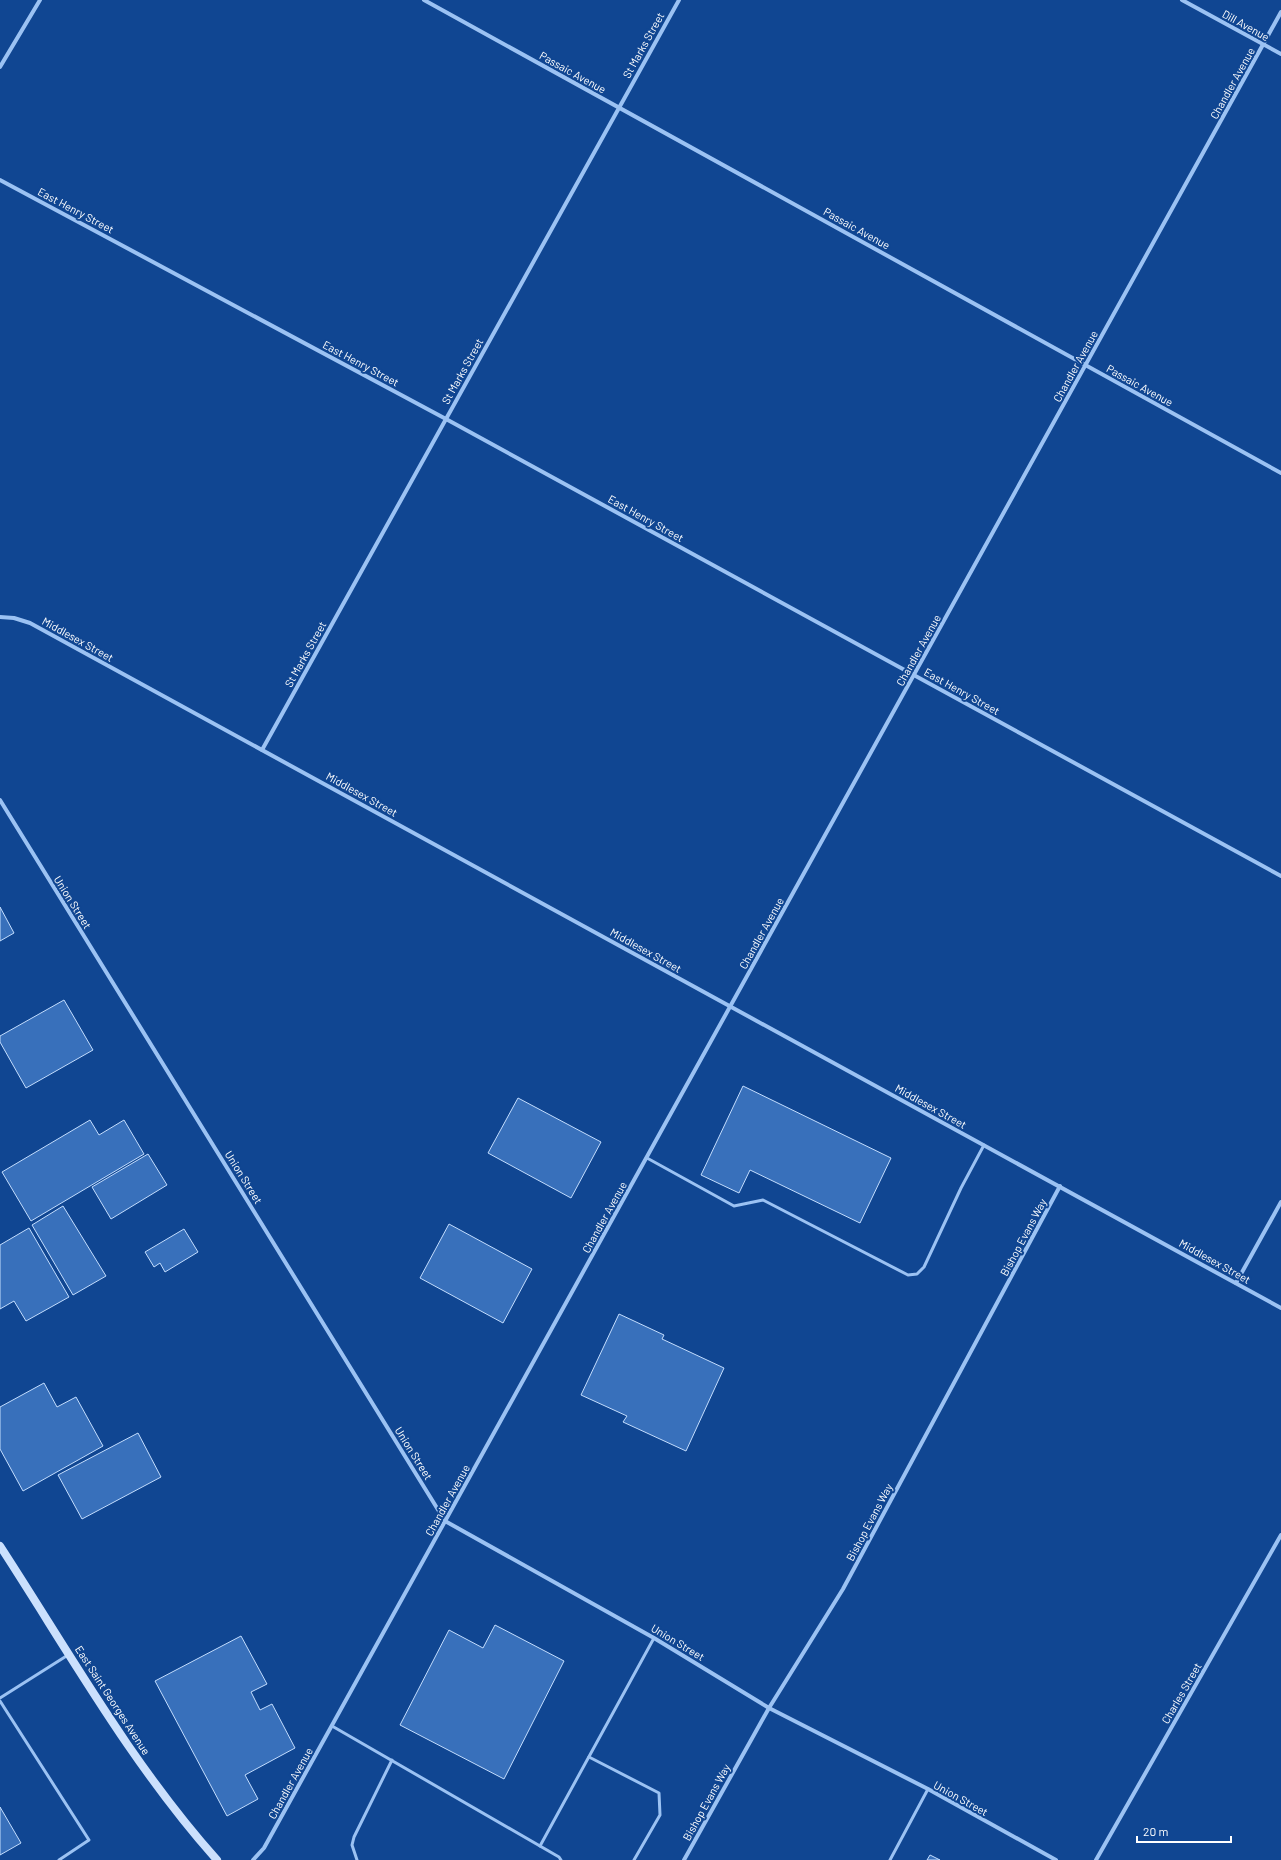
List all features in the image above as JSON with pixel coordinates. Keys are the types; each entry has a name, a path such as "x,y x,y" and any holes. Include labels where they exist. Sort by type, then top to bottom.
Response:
{"main road":[{"name":"East Saint Georges Avenue","path":"0,1546 119,1733 192,1833 217,1860"}],"street":[{"path":"0,67 40,0"},
{"name":"Passaic Avenue","path":"424,0 1281,473"},
{"name":"St Marks Street","path":"262,750 678,0"},
{"name":"Dill Avenue","path":"1182,0 1281,54"},
{"name":"Chandler Avenue","path":"253,1860 264,1848 332,1726 1281,12"},
{"name":"East Henry Street","path":"0,180 446,419 1281,876"},
{"name":"Middlesex Street","path":"0,617 14,618 30,623 1281,1308"},
{"name":"Union Street","path":"0,800 445,1521 654,1638 769,1708 928,1789 1056,1860"},
{"name":"Bishop Evans Way","path":"684,1860 769,1708 843,1589 1060,1186"},
{"path":"1236,1283 1281,1202"},
{"name":"Charles Street","path":"1096,1860 1281,1534"}],"lane":[{"path":"647,1158 734,1206 763,1200 908,1275 917,1274 924,1267 961,1188 984,1145"},
{"path":"540,1846 654,1638"},
{"path":"59,1860 89,1840 0,1700 70,1654"},
{"path":"332,1726 559,1857 561,1860"},
{"path":"589,1757 658,1793 660,1816 634,1860"},
{"path":"357,1860 352,1845 354,1837 392,1760"},
{"path":"890,1860 928,1789"}],"building":[{"path":"0,907 14,933 0,941"},
{"path":"64,1000 93,1050 26,1088 0,1042 0,1036"},
{"path":"743,1086 891,1158 860,1223 750,1170 739,1193 701,1175"},
{"path":"518,1098 601,1142 571,1198 488,1153"},
{"path":"90,1120 99,1135 124,1120 144,1154 31,1221 2,1172"},
{"path":"148,1154 167,1185 111,1219 92,1187"},
{"path":"63,1206 106,1276 73,1295 32,1225"},
{"path":"449,1224 532,1269 503,1323 420,1278"},
{"path":"29,1228 69,1297 26,1321 14,1301 0,1309 0,1245"},
{"path":"184,1229 198,1252 165,1272 160,1263 154,1267 145,1252"},
{"path":"619,1314 664,1335 662,1339 724,1368 686,1451 623,1422 627,1416 581,1395"},
{"path":"44,1383 57,1407 76,1397 103,1446 23,1491 0,1449 0,1407"},
{"path":"138,1433 161,1477 82,1519 58,1475"},
{"path":"495,1625 564,1661 504,1779 400,1725 449,1630 483,1648"},
{"path":"241,1636 267,1684 251,1692 260,1710 272,1704 295,1748 245,1775 258,1799 227,1816 155,1681"},
{"path":"0,1807 21,1843 0,1855"},
{"path":"930,1855 940,1860 927,1860"}]}
